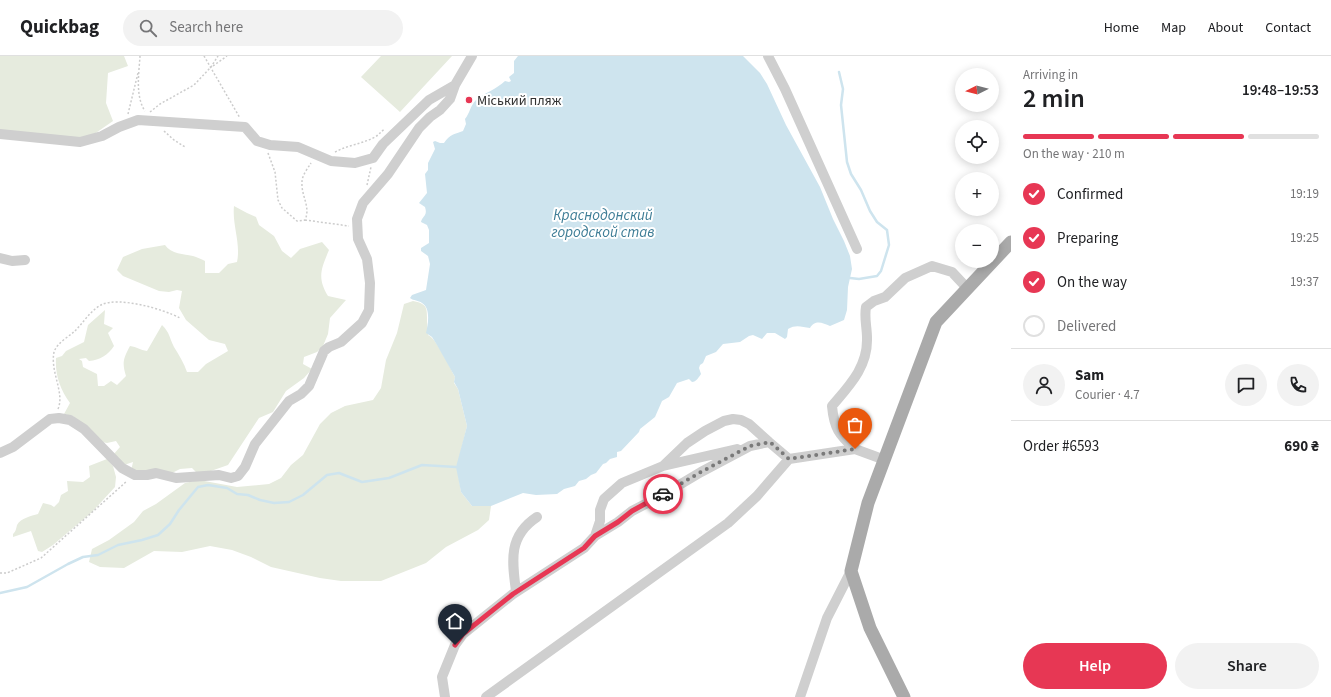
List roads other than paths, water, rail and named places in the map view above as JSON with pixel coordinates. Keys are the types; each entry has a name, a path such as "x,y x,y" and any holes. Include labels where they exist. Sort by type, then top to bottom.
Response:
{"main road":[{"path":"904,697 870,628 851,571 868,504 936,322 1011,242"}],"street":[{"path":"0,453 13,447 50,420 59,418 70,420 84,429 122,468 135,475 147,476 156,473 176,478 219,475 231,478 238,476 245,467 256,444 270,425 289,401 301,394 309,386 324,351 341,342 362,323 369,310 370,283 367,259 358,239 357,219 363,203 388,174 419,128 450,99 455,85 472,56"},
{"path":"768,56 785,88 857,249"},
{"path":"0,134 80,142 102,136 119,127 138,120 245,127 257,141 270,146 298,147 331,161 355,163 373,158 383,144 429,100 455,85"},
{"path":"0,258 12,261 25,260"},
{"path":"885,460 855,449 844,440 837,430 833,420 832,406 860,372 866,352 867,338 864,316 866,307 874,301 885,297 905,278 932,266 952,272 967,288"},
{"path":"663,466 687,443 724,421 733,419 741,420 749,424 789,459"},
{"path":"595,536 600,521 600,510 604,499 622,483 663,466 770,442"},
{"path":"445,697 442,677 455,645 463,634 516,592 584,548 595,536 618,522 632,511 750,446"},
{"path":"486,697 728,523 757,496 789,459 855,449"},
{"path":"516,592 513,568 513,551 518,536 527,524 537,517"},
{"path":"800,697 827,618 851,571"}],"water":[{"name":"Краснодонский городской став","path":"518,56 743,56 760,73 767,84 786,125 820,187 850,256 852,269 848,287 847,310 844,320 830,326 819,322 814,323 810,328 799,326 791,327 788,329 787,337 785,339 775,333 767,333 762,339 753,335 740,342 723,344 716,352 706,356 703,363 700,365 699,368 701,374 697,379 693,382 689,379 677,383 669,397 662,401 655,417 640,429 639,432 621,451 617,452 617,457 610,459 603,464 596,473 579,481 575,486 564,489 557,494 536,495 523,493 491,506 472,506 461,492 456,467 467,426 458,389 454,382 455,377 432,337 426,333 428,313 425,305 410,298 412,295 426,290 430,264 428,256 421,251 421,248 429,243 429,230 427,225 421,222 426,210 425,207 419,203 427,193 425,174 428,170 428,163 435,149 433,142 444,143 451,136 463,131 466,124 465,119 476,100 505,81 511,81 509,77 514,73 514,61"}],"waterway":[{"path":"839,72 843,89 841,105 847,162 851,174 861,190 870,211 877,222 887,230 889,245 881,271 877,276 859,279 850,278"},
{"path":"0,593 27,587 83,557 98,555 118,545 158,535 170,524 179,510 198,487 208,485 227,488 237,494 248,495 260,500 274,503 289,502 303,495 327,475 339,473 362,482 389,478 422,465 456,467"}],"place":[{"name":"Міський пляж","path":"469,100"}]}
